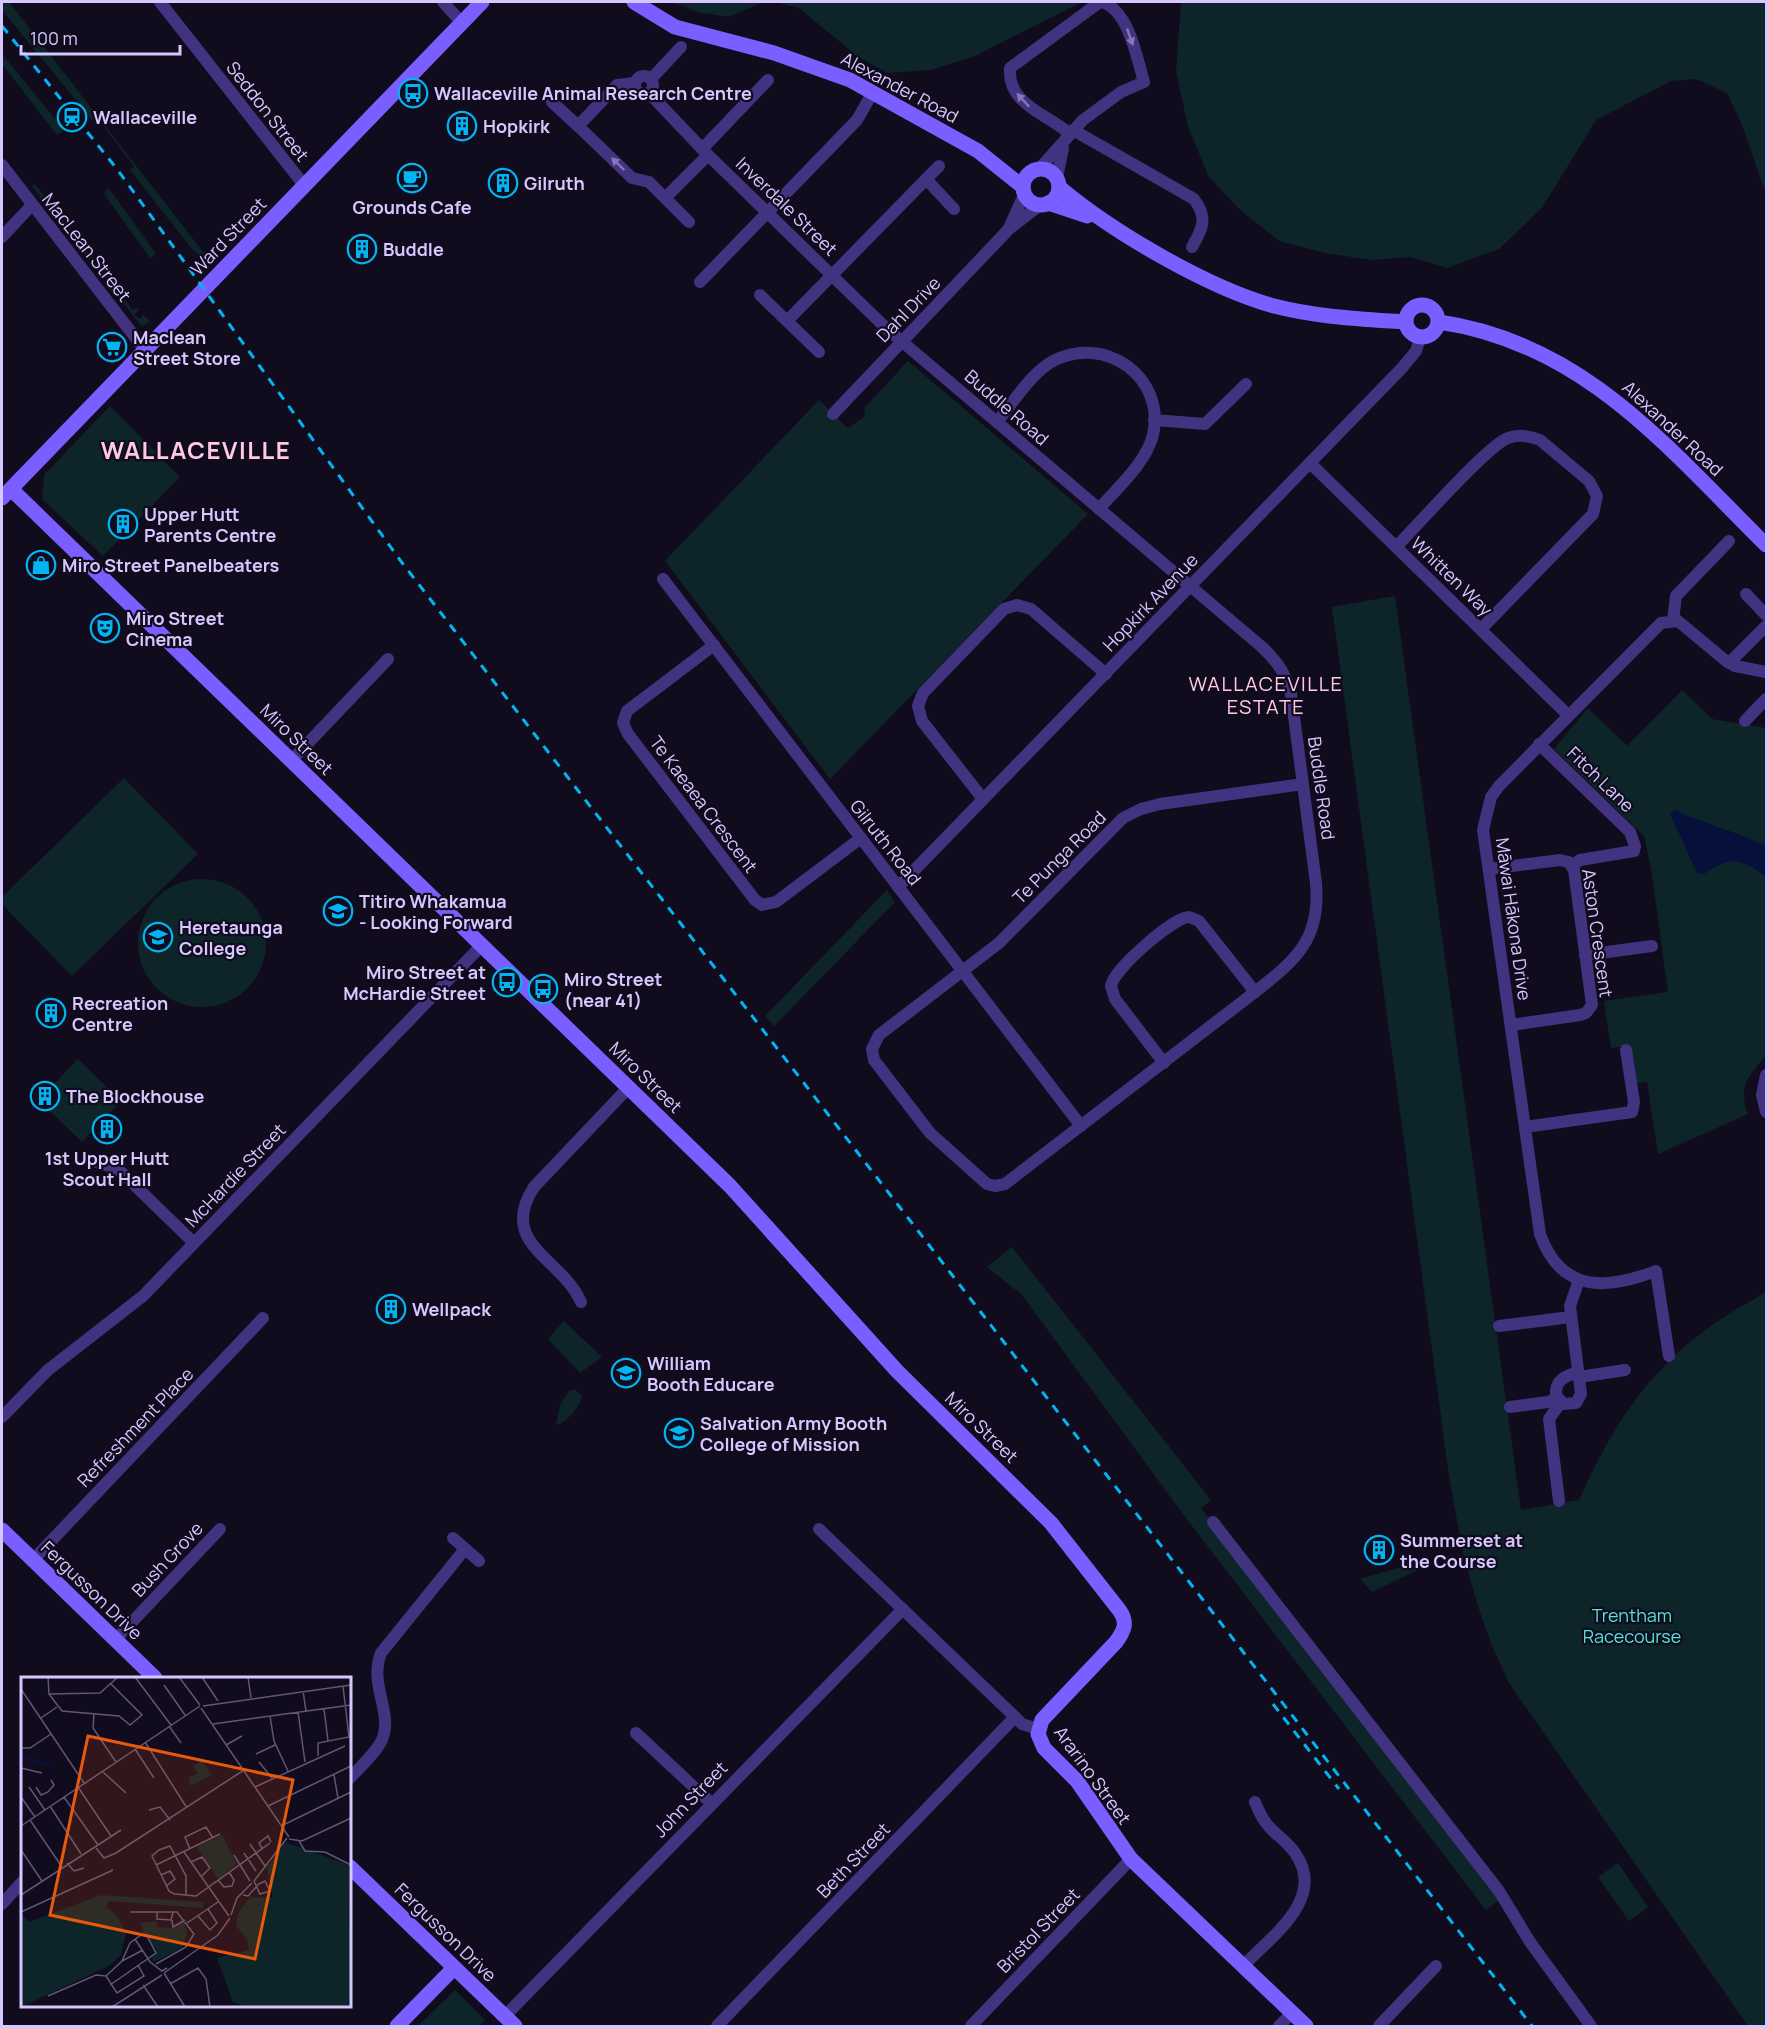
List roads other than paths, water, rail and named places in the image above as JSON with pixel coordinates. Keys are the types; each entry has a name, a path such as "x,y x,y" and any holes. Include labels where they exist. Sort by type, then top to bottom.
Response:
{"street":[{"name":"Seddon Street","path":"160,2 304,185"},
{"path":"443,2 462,23"},
{"name":"Ward Street","path":"6,493 482,2"},
{"name":"Alexander Road","path":"634,2 675,27 820,68 873,92 978,151 1036,169 1049,170 1058,182 1109,224 1185,268 1251,299 1298,311 1406,322"},
{"path":"1023,191 1024,179 1069,136 1121,92 1144,82 1128,30 1114,9 1101,2 1010,68 1011,80 1022,102 1069,136 1194,199 1204,218 1204,226 1192,247"},
{"path":"651,79 681,47"},
{"path":"578,126 617,85 635,83 643,76 651,79"},
{"path":"649,93 653,88 651,79"},
{"path":"665,198 768,80"},
{"name":"Inverdale Street","path":"635,83 638,93 649,93 705,152 902,341"},
{"path":"700,282 857,120 873,92"},
{"path":"552,102 632,178 649,182 689,222"},
{"path":"1044,204 1057,195 1069,136"},
{"name":"Alexander Road","path":"978,151 1023,191 1031,202 1109,224"},
{"name":"MacLean Street","path":"2,165 145,350"},
{"path":"788,321 939,166"},
{"path":"926,179 954,208"},
{"name":"Dahl Drive","path":"1009,229 1023,191"},
{"name":"Dahl Drive","path":"833,414 1009,229 1044,204"},
{"path":"2,237 32,205"},
{"path":"760,295 819,352"},
{"path":"1422,304 1436,312 1438,322 1431,336 1420,338 1412,334 1406,322 1412,308 1422,304"},
{"name":"Alexander Road","path":"1438,322 1497,336 1536,351 1600,388 1631,412 1767,545"},
{"name":"Hopkirk Avenue","path":"898,887 1402,368 1416,351 1420,338"},
{"name":"Buddle Road","path":"902,341 1272,657 1285,675 1291,694 1317,897 1315,921 1307,942 1294,960 1256,992 1081,1126"},
{"path":"997,422 1048,364 1062,357 1088,353 1112,357 1136,372 1151,396 1154,420 1147,451 1099,509"},
{"path":"1154,420 1205,424 1246,384"},
{"path":"1396,547 1490,451 1510,437 1531,437 1540,440 1589,481 1597,496 1593,514 1481,629"},
{"name":"Whitten Way","path":"1310,464 1568,715"},
{"name":"Miro Street","path":"6,493 292,760 630,1087 730,1186 914,1388 1051,1523 1120,1611 1124,1618 1124,1631 1046,1715 1038,1729"},
{"path":"1729,541 1676,596 1673,621 1685,624 1729,663 1767,672"},
{"name":"Gilruth Road","path":"663,579 676,586 714,645 1081,1126"},
{"path":"1746,594 1767,615"},
{"path":"983,799 922,721 918,706 923,693 996,618 1010,605 1024,606 1106,674"},
{"name":"Māwai Hākona Drive","path":"1578,1280 1555,1263 1540,1234 1483,830 1491,797 1539,744 1655,627 1673,621"},
{"path":"1729,663 1767,626"},
{"name":"Te Kaeaea Crescent","path":"714,645 627,711 623,723 628,734 754,900 762,905 776,902 861,838"},
{"path":"292,760 388,659"},
{"path":"1745,721 1767,699"},
{"name":"Fitch Lane","path":"1539,744 1630,832 1634,840 1634,851 1580,860 1573,865"},
{"name":"Te Punga Road","path":"1081,1126 1007,1184 991,1186 930,1133 877,1065 872,1053 876,1038 999,943 1109,831 1132,813 1160,804 1303,784"},
{"name":"Aston Crescent","path":"1489,869 1560,860 1573,865 1592,1005 1586,1013 1511,1025"},
{"path":"1164,1063 1115,999 1111,986 1119,971 1172,923 1184,917 1199,921 1256,992"},
{"name":"McHardie Street","path":"2,1417 48,1370 143,1296 482,945"},
{"path":"1585,955 1652,946"},
{"path":"1525,1127 1632,1112 1634,1102 1626,1050"},
{"path":"1767,1075 1762,1095 1767,1112"},
{"path":"581,1302 576,1290 526,1236 523,1213 526,1200 534,1186 630,1087"},
{"path":"96,1162 118,1169 194,1243"},
{"path":"1510,1407 1559,1400 1570,1405 1580,1398 1571,1317 1572,1300 1578,1280 1611,1284 1656,1271 1669,1356"},
{"path":"1499,1326 1571,1317"},
{"name":"Refreshment Place","path":"33,1560 263,1318"},
{"path":"1559,1501 1549,1419 1559,1400 1556,1390 1560,1380 1578,1374 1625,1370"},
{"path":"1213,1522 1499,1891 1530,1942 1591,2026"},
{"name":"Bush Grove","path":"115,1640 220,1528"},
{"name":"Ararino Street","path":"819,1529 1022,1724 1038,1729 1044,1748 1077,1781 1131,1859 1306,2026"},
{"name":"Fergusson Drive","path":"2,1530 154,1677"},
{"path":"453,1538 479,1561"},
{"path":"351,1777 367,1759 383,1735 385,1715 376,1667 381,1653 465,1549"},
{"name":"John Street","path":"510,2021 711,1803 903,1609"},
{"name":"Beth Street","path":"717,2026 1015,1717"},
{"path":"636,1733 711,1803"},
{"path":"1243,1966 1293,1914 1302,1900 1306,1886 1304,1868 1294,1851 1266,1823 1255,1802"},
{"name":"Bristol Street","path":"971,2026 1131,1859"},
{"name":"Fergusson Drive","path":"351,1868 510,2021"},
{"path":"2,1904 21,1883"},
{"path":"1379,2026 1436,1966"},
{"path":"397,2026 454,1968"},
{"path":"1279,2026 1292,2013"}],"railway":[{"path":"2,26 117,169 400,560 1532,2026"},
{"path":"1273,1704 1339,1789"}],"place":[{"name":"Wallaceville Animal Research Centre","path":"413,93"},
{"name":"Wallaceville","path":"72,117"},
{"name":"Hopkirk","path":"462,126"},
{"name":"Grounds Cafe","path":"412,178"},
{"name":"Gilruth","path":"503,183"},
{"name":"Buddle","path":"362,249"},
{"name":"Maclean Street Store","path":"112,347"},
{"name":"Upper Hutt Parents Centre","path":"123,524"},
{"name":"Miro Street Panelbeaters","path":"41,565"},
{"name":"Miro Street Cinema","path":"105,628"},
{"name":"Titiro Whakamua - Looking Forward","path":"338,911"},
{"name":"Heretaunga College","path":"158,937"},
{"name":"Miro Street at McHardie Street","path":"507,982"},
{"name":"Miro Street (near 41)","path":"543,989"},
{"name":"Recreation Centre","path":"51,1013"},
{"name":"The Blockhouse","path":"45,1096"},
{"name":"1st Upper Hutt Scout Hall","path":"107,1129"},
{"name":"Wellpack","path":"391,1309"},
{"name":"William Booth Educare","path":"626,1373"},
{"name":"Salvation Army Booth College of Mission","path":"679,1433"},
{"name":"Summerset at the Course","path":"1379,1550"}],"district":[{"name":"WALLACEVILLE","path":"196,449"},
{"name":"WALLACEVILLE ESTATE","path":"1266,694"}],"park label":[{"name":"Trentham Racecourse","path":"1632,1625"}]}
